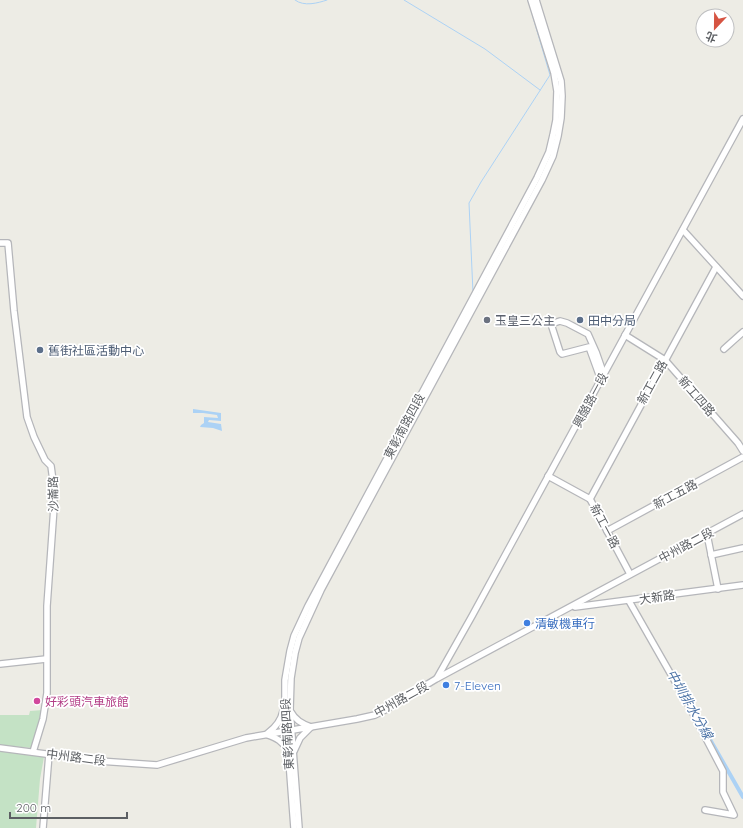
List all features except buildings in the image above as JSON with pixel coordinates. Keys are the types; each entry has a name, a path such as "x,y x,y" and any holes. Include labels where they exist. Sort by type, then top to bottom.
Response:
{"street":[{"name":"東彰南路四段","path":"294,828 287,708 287,665 292,644 301,620 537,178 549,152 556,120 557,91 555,78 531,0"},
{"name":"東彰南路四段","path":"287,708 292,667 299,638 321,590 542,180 553,156 561,118 561,81 536,0"},
{"name":"興酪路一段","path":"436,679 472,616 743,119"},
{"path":"683,230 716,267 742,291"},
{"name":"沙崙路","path":"0,243 8,243 14,311 27,417 34,437 45,460 51,466 53,481 54,507 47,606 45,710 33,752"},
{"name":"新工二路","path":"590,498 716,267"},
{"path":"601,380 589,347 562,354 551,324 560,321 568,323 588,334 604,375"},
{"path":"724,349 743,332"},
{"name":"新工四路","path":"625,335 665,360 738,443 743,451"},
{"name":"新工五路","path":"607,531 743,457"},
{"name":"新工一路","path":"548,476 590,498 630,574"},
{"name":"中州路二段","path":"0,748 99,761 157,765 246,738 357,719 375,714 436,679 571,608 630,574 743,514"},
{"path":"707,534 718,588"},
{"path":"711,555 743,548"},
{"name":"大新路","path":"571,608 743,585"},
{"path":"629,601 689,706 723,771 723,792 734,815 705,810"},
{"path":"0,664 46,658"},
{"path":"287,708 300,722 311,727 300,738 290,753 280,740 266,734 279,722 287,708"},
{"name":"東彰南路四段","path":"290,753 299,828"},
{"path":"43,828 49,754"}],"green space":[{"path":"43,710 32,748 0,745 0,715 29,715 30,711"},
{"path":"0,751 44,757 40,779 36,828 0,828"}],"water":[{"path":"193,409 221,413 221,421 209,420 208,422 221,424 222,431 213,428 200,427 204,423 204,417 218,418 217,415 193,413"}],"waterway":[{"path":"295,0 307,4 327,0"},
{"path":"404,0 485,49 540,90"},
{"path":"473,293 469,203 550,75 528,0"},
{"name":"中圳排水分線","path":"700,722 743,797"}],"place":[{"name":"玉皇三公主","path":"487,320"},
{"name":"田中分局","path":"580,320"},
{"name":"舊街社區活動中心","path":"40,350"},
{"name":"清敏機車行","path":"527,623"},
{"name":"7-Eleven","path":"446,685"},
{"name":"好彩頭汽車旅館","path":"37,701"}]}
